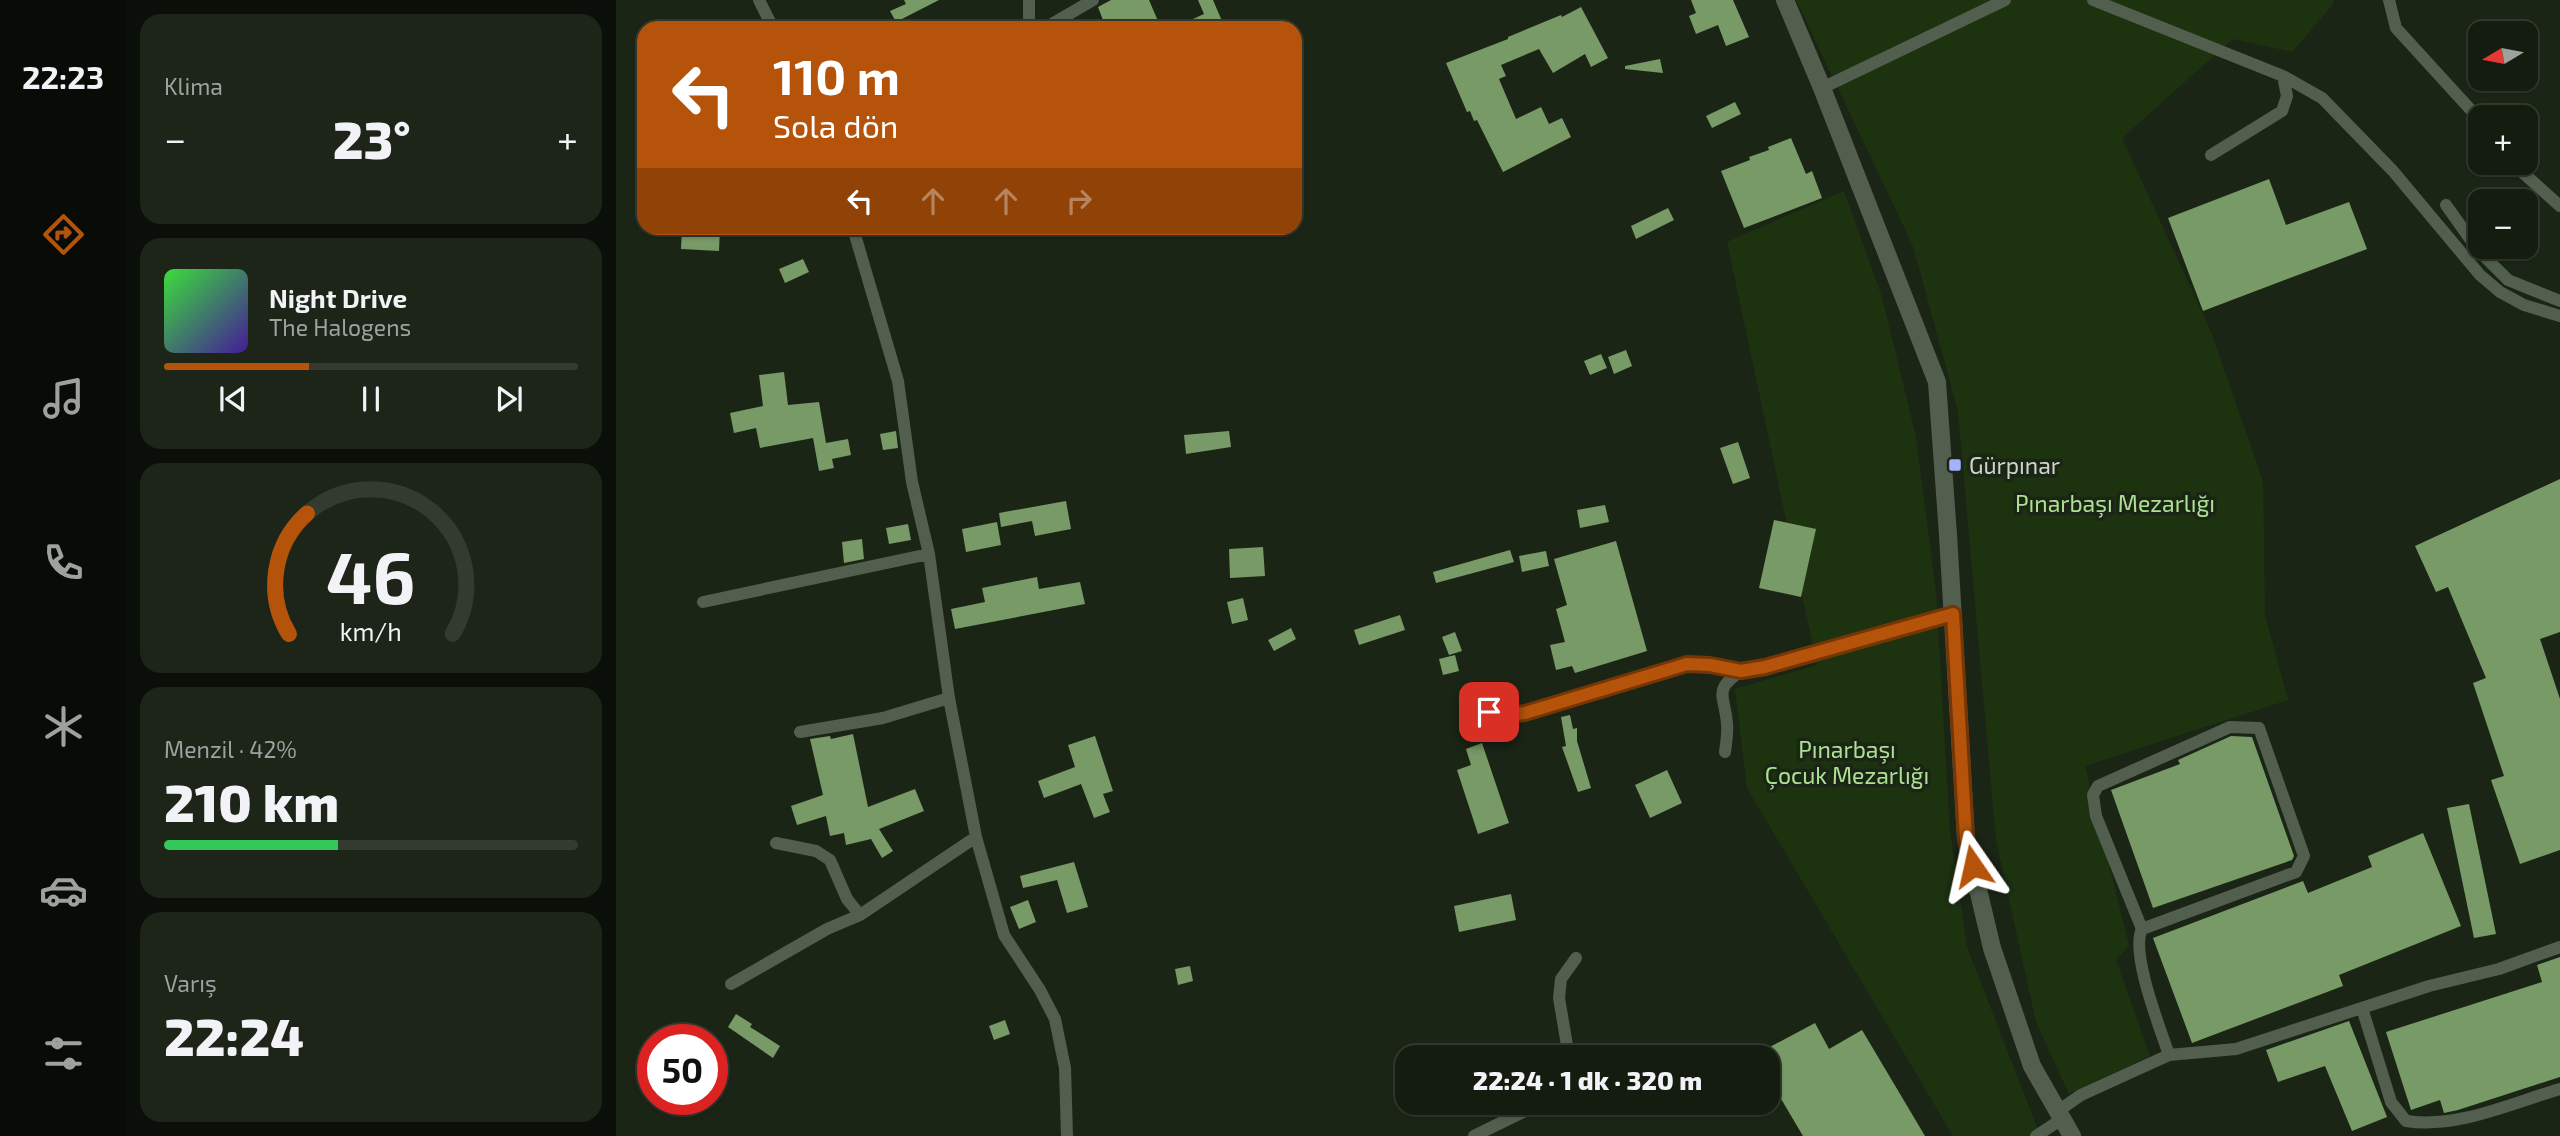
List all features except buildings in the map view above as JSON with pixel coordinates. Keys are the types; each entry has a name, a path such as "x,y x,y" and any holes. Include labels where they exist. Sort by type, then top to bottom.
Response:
{"main road":[{"path":"1785,0 1937,382 1966,839 1992,948 2032,1066 2072,1136"}],"street":[{"path":"760,0 770,21"},
{"path":"1029,21 1030,0"},
{"path":"1057,21 1093,0"},
{"path":"1822,88 2005,0"},
{"path":"2093,0 2113,4 2283,76 2322,98 2393,171 2480,275 2500,292 2524,305 2560,316"},
{"path":"2389,0 2396,28 2468,108"},
{"path":"2211,155 2282,111 2287,96 2283,76"},
{"path":"2525,175 2560,206"},
{"path":"2446,205 2478,250 2508,280 2560,301"},
{"path":"855,235 898,381 912,482 929,554 949,698 976,837 1004,935 1040,990 1055,1019 1065,1068 1067,1136"},
{"path":"703,602 929,554"},
{"path":"1725,752 1727,724 1722,693 1726,682 1741,671 1857,643 1953,614"},
{"path":"1472,709 1505,715 1525,713 1687,664 1741,671"},
{"path":"800,732 883,718 949,698"},
{"path":"2142,929 2096,816 2093,795 2098,786 2230,727 2259,728 2304,856 2295,872 2142,929 2137,938 2146,985 2169,1055"},
{"path":"731,984 827,929 859,915 976,837"},
{"path":"776,843 816,851 830,860 847,899 859,915"},
{"path":"2036,1136 2081,1095 2169,1055 2236,1049 2429,986 2499,969 2560,947"},
{"path":"1567,1045 1559,998 1561,979 1576,958"},
{"path":"2362,1008 2391,1102 2406,1121 2426,1124 2465,1117 2560,1089"},
{"path":"1474,1136 1518,1115"}],"green space":[{"name":"Pınarbaşı Mezarlığı","path":"1796,0 2333,0 2334,3 2292,52 2233,39 2122,138 2211,332 2263,481 2265,615 2288,700 2085,766 2129,946 2116,960 2150,1056 2069,1094 2036,1022 1996,840 1958,411 1913,246"},
{"name":"Pınarbaşı Çocuk Mezarlığı","path":"1844,191 1882,297 1916,437 1936,593 1950,831 1967,947 2039,1132 2032,1136 1953,1136 1747,788 1735,689 1817,665 1727,242"}],"place":[{"name":"Gürpınar","path":"1955,465"}],"route":[{"path":"1489,712 1505,715 1525,713 1687,664 1741,671 1765,667 1953,614 1966,839 1973,866"}]}
